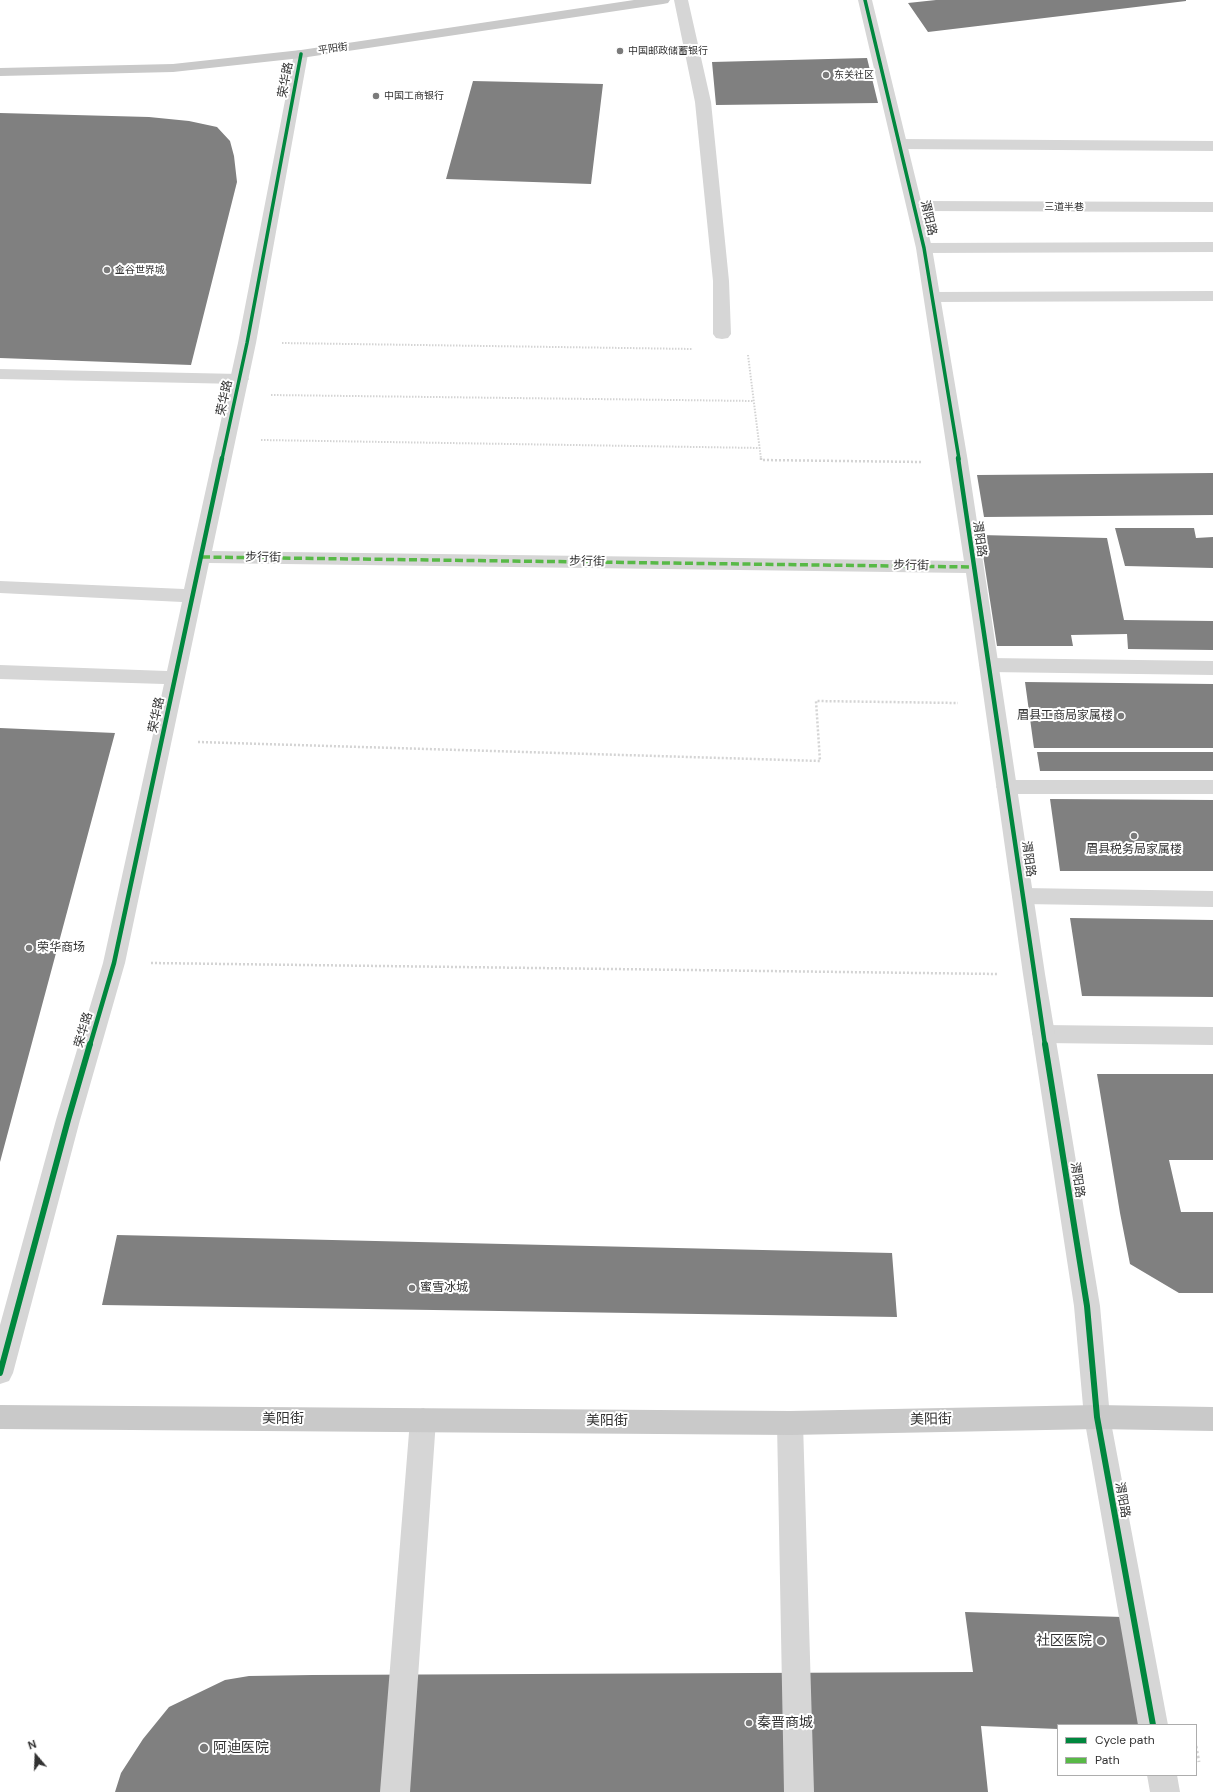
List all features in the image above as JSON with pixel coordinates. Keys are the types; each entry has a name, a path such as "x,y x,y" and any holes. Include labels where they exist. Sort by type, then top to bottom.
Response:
{"main road":[{"name":"平阳街","path":"0,72 173,68 301,54 663,0"},
{"name":"美阳街","path":"0,1417 790,1423 1097,1417 1213,1419"}],"street":[{"path":"681,0 703,102 721,281 722,334"},
{"name":"渭阳路","path":"865,0 924,248 959,462 973,567 995,704 1034,974 1087,1306 1097,1417 1153,1724"},
{"name":"荣华路","path":"0,1373 68,1120 114,963 248,343 301,54"},
{"path":"900,144 1213,146"},
{"name":"三道半巷","path":"915,206 1213,208"},
{"path":"924,248 1213,247"},
{"path":"932,297 1213,296"},
{"path":"0,374 238,387"},
{"name":"步行街","path":"202,557 973,567"},
{"path":"0,587 193,596"},
{"path":"989,665 1213,668"},
{"path":"0,672 175,678"},
{"path":"1007,787 1213,787"},
{"path":"1023,896 1213,899"},
{"path":"1044,1034 1213,1036"},
{"path":"395,1792 423,1420"},
{"path":"790,1423 800,1792"},
{"path":"1162,1776 1165,1792"}],"path":[{"path":"722,334 747,350 761,460 959,462"},
{"path":"248,343 699,349"},
{"path":"238,387 754,400"},
{"path":"227,439 760,448"},
{"path":"162,741 820,761 816,701 995,704"},
{"path":"114,963 1034,974"}],"building":[{"path":"936,0 1186,1 928,32 908,3"},
{"path":"867,58 878,103 716,105 712,62"},
{"path":"473,81 603,84 591,184 446,179"},
{"name":"金谷世界城","path":"0,113 149,117 189,121 217,127 230,141 234,156 237,182 191,365 0,358"},
{"path":"1213,473 1213,515 984,517 977,475"},
{"path":"1115,528 1194,528 1196,538 1213,537 1213,568 1125,566"},
{"path":"980,535 1107,538 1124,620 1213,621 1213,650 1128,649 1127,634 1071,635 1073,646 997,646"},
{"name":"眉县工商局家属楼","path":"1025,682 1213,684 1213,748 1034,748"},
{"name":"荣华商场","path":"0,728 115,733 0,1162"},
{"path":"1037,752 1213,752 1213,771 1040,771"},
{"name":"眉县税务局家属楼","path":"1050,799 1213,800 1213,871 1060,871"},
{"path":"1070,918 1213,920 1213,997 1082,996"},
{"path":"1097,1074 1213,1074 1213,1160 1169,1160 1181,1212 1213,1212 1213,1293 1179,1293 1130,1264"},
{"path":"117,1235 892,1253 897,1317 102,1305"},
{"path":"965,1612 1122,1617 1139,1724 1057,1724 1057,1729 981,1726 988,1792 115,1792 121,1773 143,1739 169,1707 225,1680 249,1676 973,1672"}],"marked path":[{"path":"202,557 973,567"}],"cycle path":[{"path":"865,0 924,248 959,462 1034,974 1087,1306 1097,1417 1153,1724"},
{"path":"0,1373 68,1120 114,963 247,343 301,54"}],"place":[{"name":"中国邮政储蓄银行","path":"620,51"},
{"name":"东关社区","path":"826,75"},
{"name":"中国工商银行","path":"376,96"},
{"name":"金谷世界城","path":"107,270"},
{"name":"眉县工商局家属楼","path":"1121,716"},
{"name":"眉县税务局家属楼","path":"1134,836"},
{"name":"荣华商场","path":"29,948"},
{"name":"蜜雪冰城","path":"412,1288"},
{"name":"社区医院","path":"1101,1641"},
{"name":"秦晋商城","path":"749,1723"},
{"name":"阿迪医院","path":"204,1748"}]}
